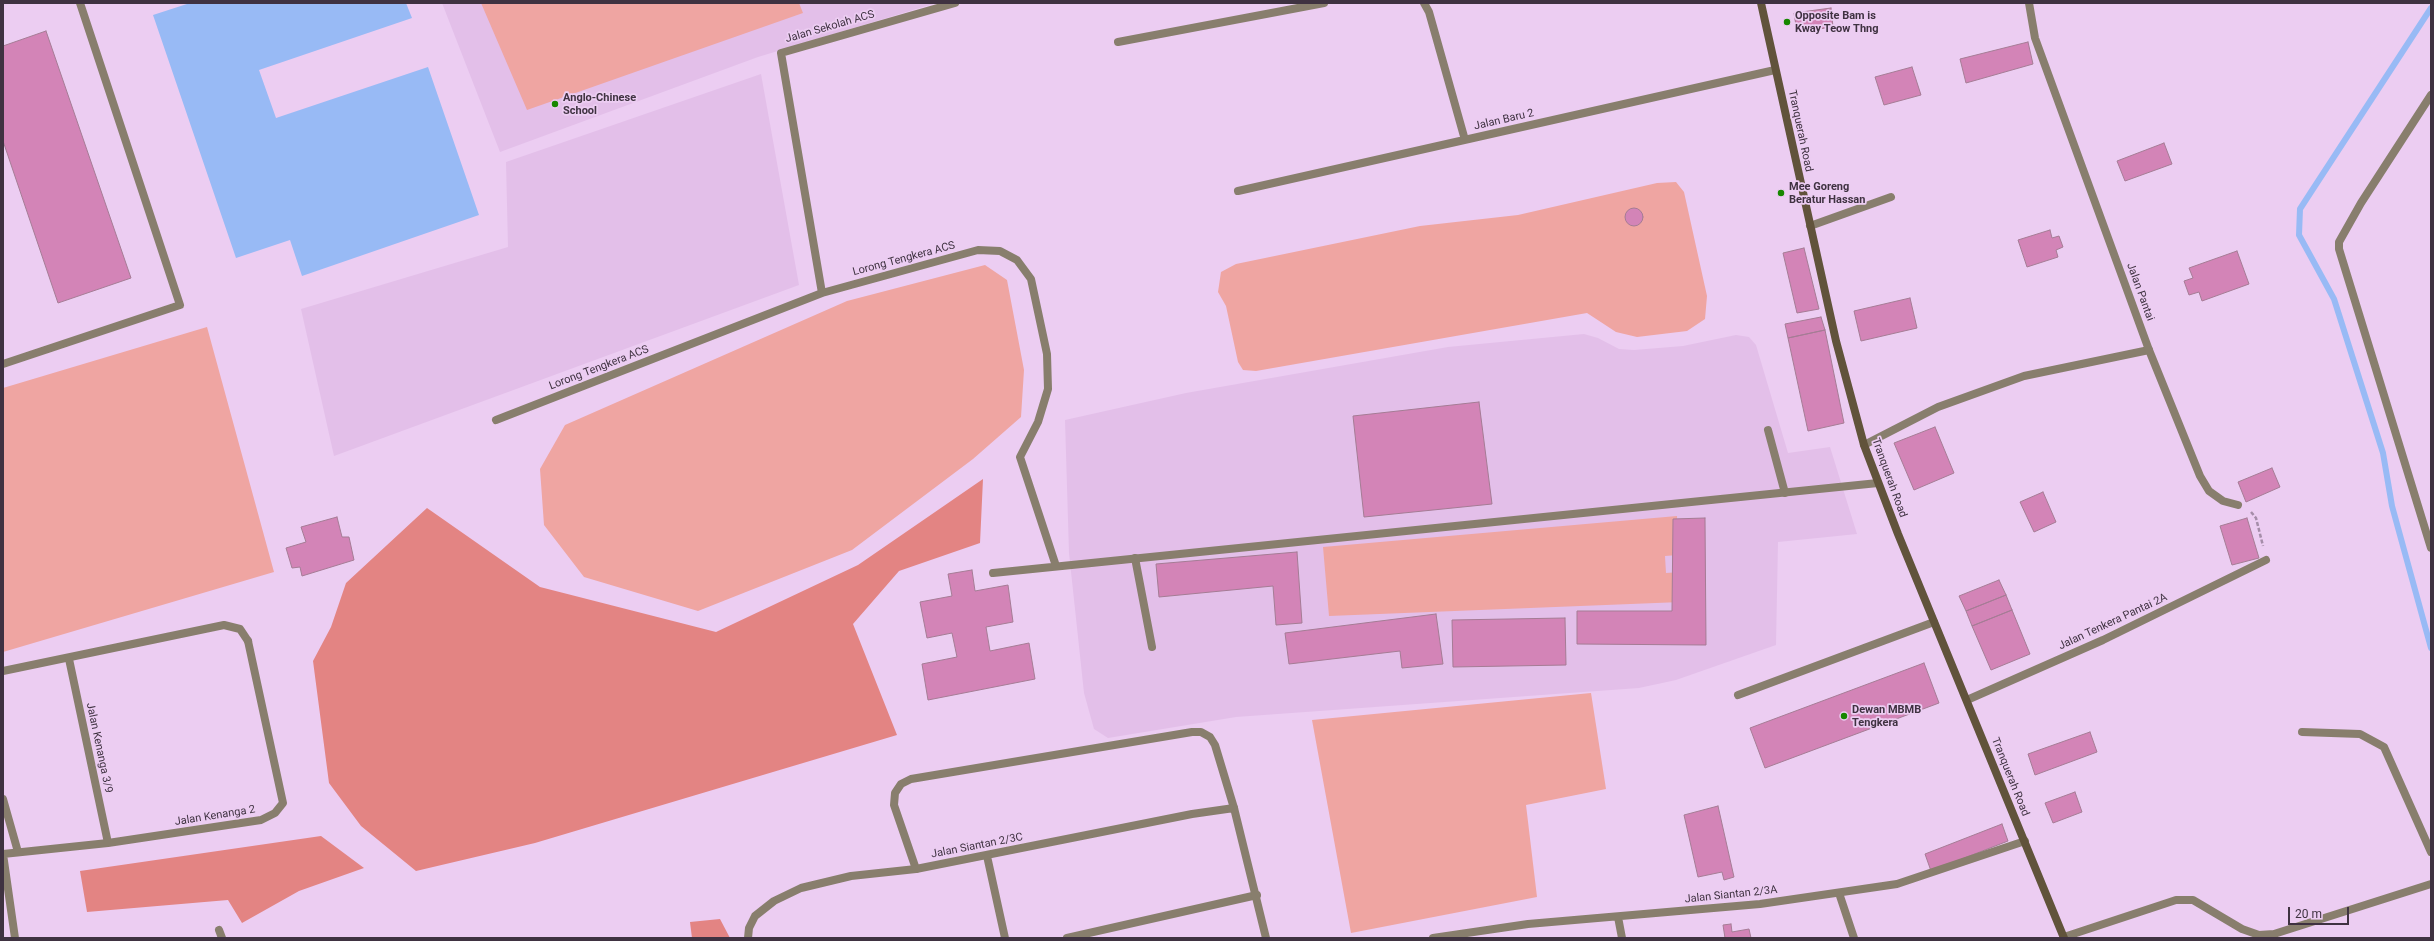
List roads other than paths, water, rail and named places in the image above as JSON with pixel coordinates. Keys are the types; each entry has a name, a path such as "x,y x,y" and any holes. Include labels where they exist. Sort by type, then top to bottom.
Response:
{"main road":[{"name":"Tranquerah Road","path":"1761,3 1850,399 1864,445 1934,622 2064,938"}],"street":[{"path":"3,364 180,305 80,3"},
{"name":"Jalan Sekolah ACS","path":"822,293 780,53 955,3"},
{"path":"1118,42 1324,3"},
{"path":"1424,3 1430,12 1465,140"},
{"name":"Jalan Pantai","path":"2029,3 2035,38 2148,347 2200,476 2209,491 2223,501 2238,506"},
{"name":"Jalan Baru 2","path":"1238,191 1775,70"},
{"path":"2431,95 2361,203 2339,242 2339,249 2431,548"},
{"path":"1810,226 1891,197"},
{"name":"Lorong Tengkera ACS","path":"496,420 822,293 978,250 1000,251 1018,260 1031,279 1047,354 1048,390 1038,422 1020,457 1056,566"},
{"path":"1864,445 1938,407 2024,376 2148,347"},
{"path":"1768,430 1785,493"},
{"path":"993,573 1878,483"},
{"path":"1135,558 1152,647"},
{"name":"Jalan Tenkera Pantai 2A","path":"1967,700 2103,640 2266,560"},
{"path":"1738,695 1934,622"},
{"name":"Jalan Kenanga 2","path":"3,854 108,843 261,820 275,813 283,803 248,641 240,629 224,626 68,658"},
{"path":"3,671 68,658"},
{"name":"Jalan Kenanga 3/9","path":"68,658 108,843"},
{"path":"916,868 894,805 895,793 901,784 911,779 1192,732 1201,732 1210,737 1215,745 1234,808 1266,938"},
{"path":"2302,732 2360,734 2384,747 2431,852"},
{"path":"3,799 18,852"},
{"name":"Jalan Siantan 2/3C","path":"748,938 749,928 755,916 774,901 801,888 851,876 916,868 987,856 1108,830 1234,808"},
{"name":"Jalan Siantan 2/3A","path":"1433,938 1528,924 1760,904 1897,884 2025,841"},
{"path":"3,854 15,938"},
{"path":"987,856 1005,938"},
{"path":"2064,938 2176,900 2193,900 2242,929 2253,933 2259,935 2274,934 2431,884"},
{"path":"1839,893 1854,938"},
{"path":"1067,938 1256,895"},
{"path":"1618,917 1622,938"}],"water":[{"path":"190,3 406,3 412,18 259,70 276,118 428,67 479,215 302,276 290,240 236,258 153,15"}],"waterway":[{"path":"2431,8 2300,209 2299,235 2334,299 2383,453 2392,506 2431,648"}],"place":[{"name":"Opposite Bam is Kway Teow Thng","path":"1787,22"},
{"name":"Anglo-Chinese School","path":"555,104"},
{"name":"Mee Goreng Beratur Hassan","path":"1781,193"},
{"name":"Dewan MBMB Tengkera","path":"1844,716"}]}
